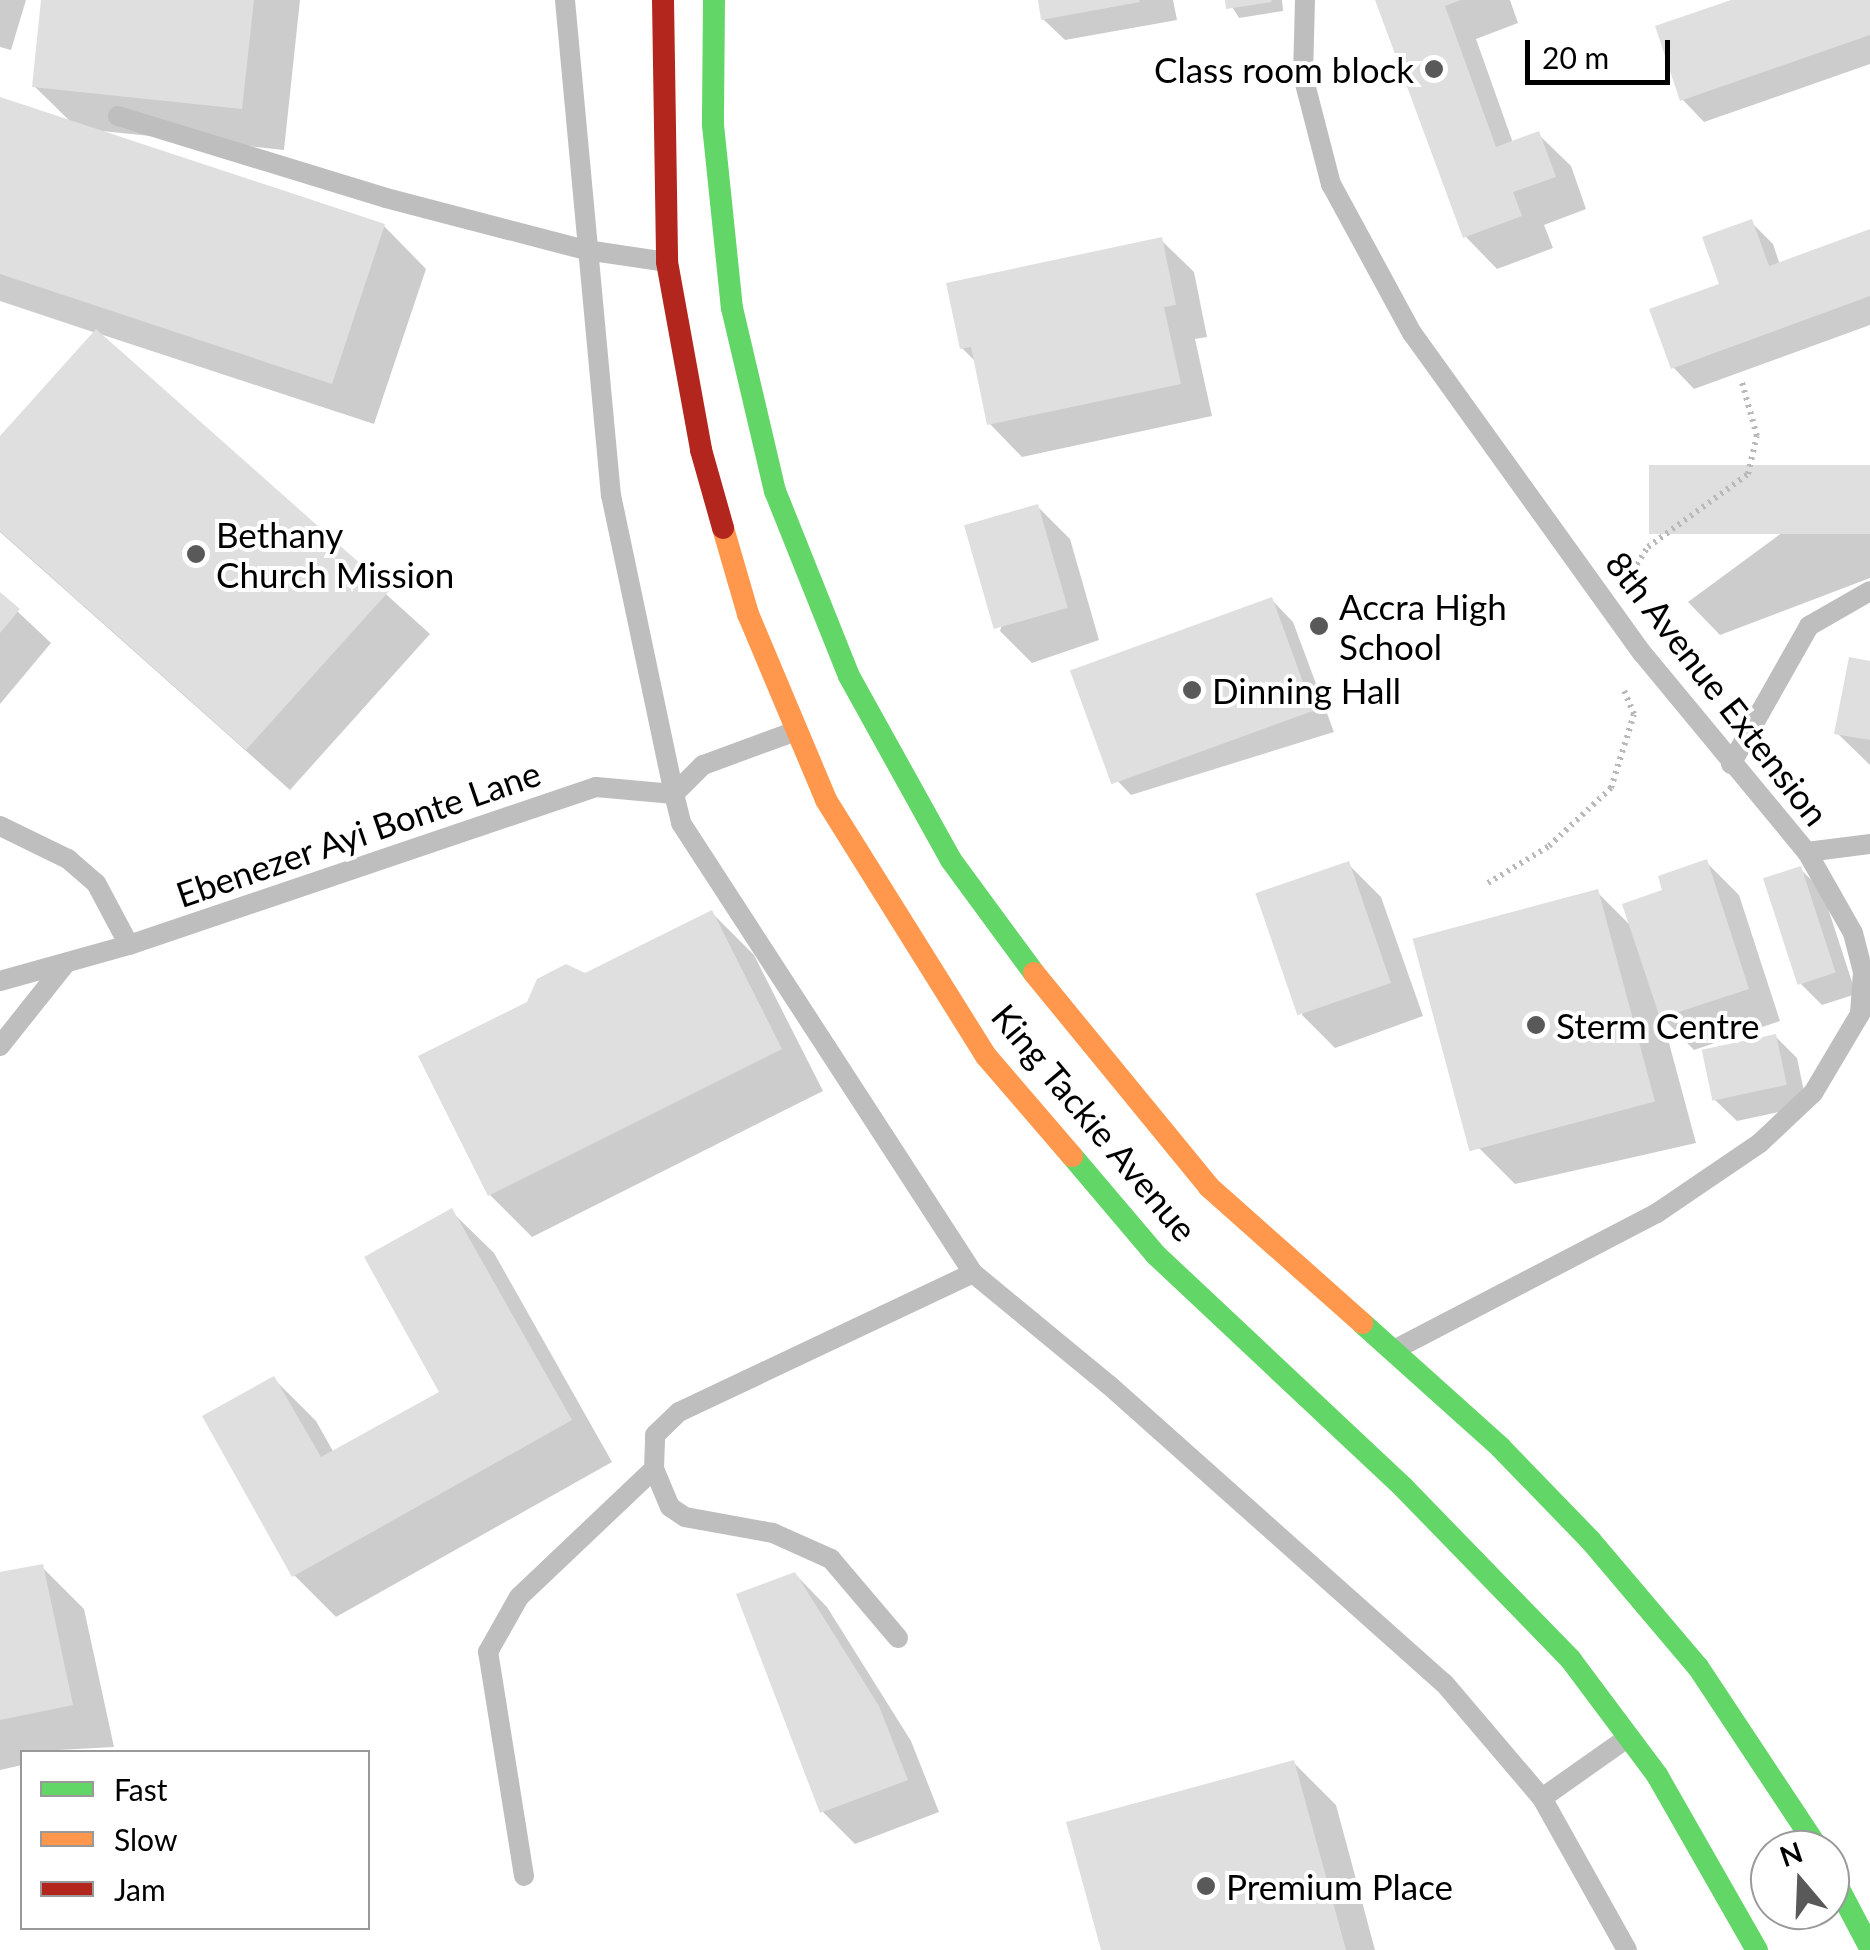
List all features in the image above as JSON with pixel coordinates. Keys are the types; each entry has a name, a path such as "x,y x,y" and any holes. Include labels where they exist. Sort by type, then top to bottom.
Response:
{"main road":[{"name":"King Tackie Avenue","path":"663,0 667,262 701,450 748,614 826,800 986,1056 1156,1255 1416,1500 1572,1660 1629,1736 1757,1950"},
{"name":"King Tackie Avenue","path":"714,0 713,125 732,308 775,491 849,676 951,860 1077,1031 1209,1187 1500,1447 1627,1583 1698,1666 1805,1830"},
{"path":"1850,1910 1870,1948"}],"lane":[{"path":"565,0 611,496 682,823 972,1273 1110,1385 1444,1683 1542,1798 1627,1950"},
{"name":"8th Avenue Extension","path":"1305,0 1302,76 1331,184 1412,333 1643,654 1807,852 1853,933 1863,972 1865,1012 1813,1093 1760,1143 1658,1213 1392,1352"},
{"path":"118,116 586,250 667,262"},
{"path":"1731,764 1809,626 1870,590"},
{"path":"674,794 704,765 797,731"},
{"name":"Ebenezer Ayi Bonte Lane","path":"0,981 129,945 596,787 674,794"},
{"path":"0,826 68,859 96,884 129,945"},
{"path":"1807,852 1870,844"},
{"path":"0,1046 66,963"},
{"path":"898,1638 830,1560 773,1533 685,1517 670,1507 654,1469 655,1435 679,1412 972,1273"},
{"path":"524,1876 488,1652 519,1598 654,1469"},
{"path":"1542,1798 1629,1736"}],"building":[{"path":"41,0 254,0 242,109 32,87"},
{"path":"1038,0 1139,0 1140,2 1041,20"},
{"path":"1225,0 1271,0 1272,2 1226,9"},
{"name":"Class room block","path":"1375,0 1461,0 1445,6 1496,147 1539,131 1556,177 1513,192 1522,216 1463,238"},
{"path":"1731,0 1870,0 1870,35 1680,101 1655,26"},
{"path":"0,97 385,224 332,384 0,274"},
{"path":"1752,219 1769,266 1870,229 1870,296 1671,369 1649,309 1719,284 1702,237"},
{"path":"1162,237 1176,305 1164,307 1181,384 987,425 971,347 960,349 946,283"},
{"path":"96,329 390,590 246,750 0,531 0,436"},
{"path":"1649,465 1870,465 1870,534 1649,534"},
{"path":"1038,504 1068,608 994,629 964,525"},
{"path":"0,592 20,609 0,633"},
{"name":"Dinning Hall","path":"1272,597 1313,711 1111,784 1070,671"},
{"path":"1849,657 1870,661 1870,740 1834,734"},
{"path":"1707,859 1749,989 1660,1018 1622,904 1662,890 1658,876"},
{"path":"1349,861 1391,983 1297,1015 1255,893"},
{"path":"1801,866 1836,973 1798,985 1763,878"},
{"name":"Sterm Centre","path":"1598,889 1655,1102 1469,1151 1413,939"},
{"path":"712,910 782,1049 488,1196 418,1056 527,1002 537,979 566,964 585,973"},
{"path":"1776,1034 1787,1085 1712,1101 1702,1050"},
{"path":"452,1208 572,1420 292,1577 202,1416 274,1376 321,1457 439,1392 364,1257"},
{"path":"43,1564 73,1705 0,1720 0,1572"},
{"path":"795,1572 879,1706 908,1780 820,1813 736,1594"},
{"name":"Premium Place","path":"1294,1760 1346,1950 1101,1950 1066,1822"}],"traffic: fast":[{"path":"714,0 713,125 732,308 775,491 849,676 951,860 1034,973"},
{"path":"1072,1156 1156,1255 1403,1487 1571,1660 1657,1775 1757,1950"},
{"path":"1362,1323 1500,1447 1591,1541 1698,1667 1806,1830"},
{"path":"1850,1910 1870,1948"}],"traffic: slow":[{"path":"723,528 748,614 826,800 986,1056 1072,1156"},
{"path":"1034,973 1209,1187 1362,1323"}],"traffic: jam":[{"path":"663,0 667,262 701,450 723,528"}],"place":[{"name":"Class room block","path":"1434,69"},
{"name":"Bethany Church Mission","path":"196,554"},
{"name":"Accra High School","path":"1319,626"},
{"name":"Dinning Hall","path":"1192,690"},
{"name":"Sterm Centre","path":"1536,1025"},
{"name":"Premium Place","path":"1206,1886"}]}
